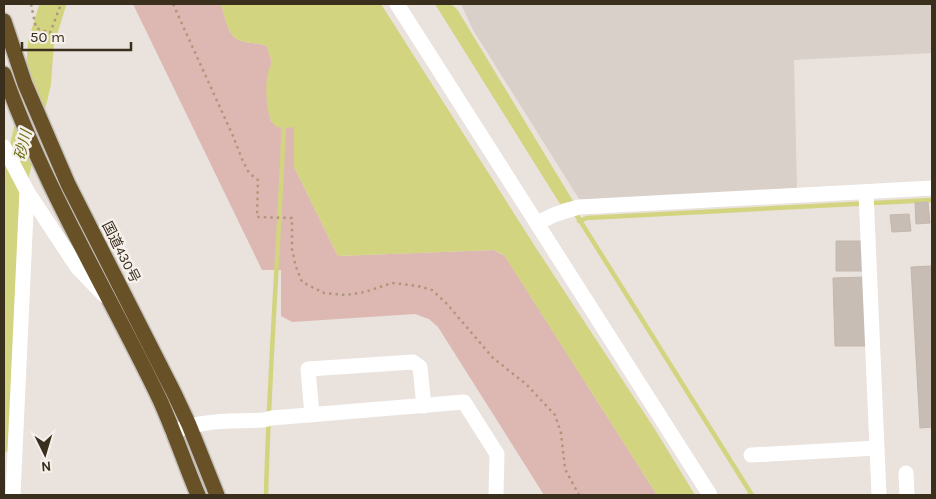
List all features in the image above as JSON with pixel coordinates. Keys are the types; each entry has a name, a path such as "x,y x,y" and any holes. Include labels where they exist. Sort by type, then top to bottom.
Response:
{"highway":[{"name":"国道430号","path":"4,21 25,84 68,184 188,425 217,495"},
{"path":"4,74 29,140 160,401 198,495"}],"street":[{"path":"397,4 710,495"},
{"path":"4,147 25,186 77,267 108,299"},
{"path":"13,495 25,186"},
{"path":"537,223 571,209 866,200 932,188"},
{"path":"866,200 879,495"},
{"path":"312,415 308,369 414,362 420,367 424,406"},
{"path":"173,432 188,425 205,422 267,419 464,402 497,454 496,495"},
{"path":"751,455 877,448"},
{"path":"906,474 907,495"}],"path":[{"path":"31,4 38,29 50,33 61,4"},
{"path":"173,4 234,136 242,159 249,172 258,180 257,217 292,218 292,249 302,282 324,293 346,295 364,292 392,283 418,286 432,290 447,304 493,358 526,384 555,415 561,433 565,469 579,495"}],"shaded area":[{"path":"133,4 221,4 229,29 235,37 242,41 267,46 272,62 267,91 271,121 294,127 294,167 338,256 494,250 505,256 657,495 544,495 438,327 429,319 415,314 292,322 281,316 281,270 262,270"},
{"path":"221,4 381,4 536,248 654,428 695,495 657,495 504,255 494,250 338,256 294,167 294,127 278,127 274,124 268,111 266,86 272,62 267,46 242,41 235,37 229,29"},
{"path":"435,4 451,4 457,9 573,201 560,204"},
{"path":"461,4 932,4 932,53 794,60 797,188 581,202 473,30"}],"building":[{"path":"928,202 930,223 916,224 915,203"},
{"path":"909,214 911,231 892,232 890,215"},
{"path":"836,241 864,241 864,271 836,271"},
{"path":"932,266 932,427 920,428 911,267"},
{"path":"865,277 867,346 835,346 833,278"}],"waterway":[{"name":"砂川","path":"4,439 15,179 38,83 41,43 53,4"},
{"path":"266,495 284,121"},
{"path":"579,221 587,218 932,200"},
{"path":"574,211 752,495"}]}
